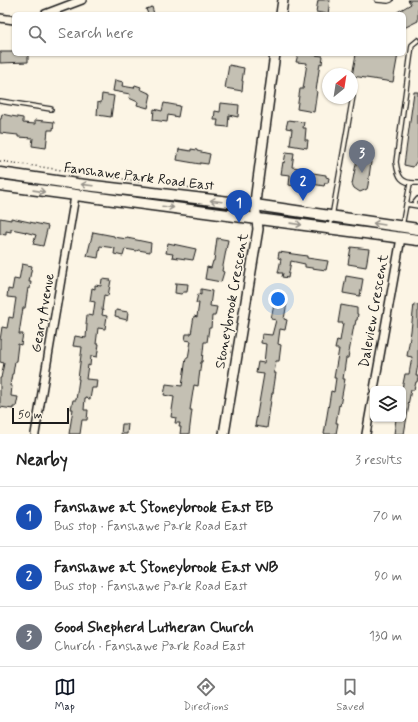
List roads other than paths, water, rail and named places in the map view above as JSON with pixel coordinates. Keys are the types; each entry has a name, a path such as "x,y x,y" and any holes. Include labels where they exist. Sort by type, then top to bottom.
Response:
{"main road":[{"name":"Fanshawe Park Road East","path":"0,173 84,185 255,205 418,229"},
{"name":"Fanshawe Park Road East","path":"0,185 418,240"}],"street":[{"path":"50,12 82,0"},
{"path":"281,12 283,0"},
{"path":"0,18 12,20"},
{"name":"Stoneybrook Crescent","path":"224,434 258,229 255,205 275,56"},
{"name":"Geary Avenue","path":"35,434 76,196"},
{"name":"Daleview Crescent","path":"375,386 401,238"},
{"path":"366,434 370,412"}],"lane":[{"path":"377,0 388,2 391,0"},
{"path":"418,40 412,45 396,162 397,174 404,181 410,184 418,183"},
{"path":"0,101 51,109"},
{"path":"330,229 352,104"},
{"path":"401,238 410,184"},
{"path":"413,204 418,199"},
{"path":"406,204 418,206"}],"place":[{"name":"Good Shepherd Lutheran Church","path":"362,173"},
{"name":"Fanshawe at Stoneybrook East WB","path":"303,201"},
{"name":"Fanshawe at Stoneybrook East EB","path":"239,223"}]}
